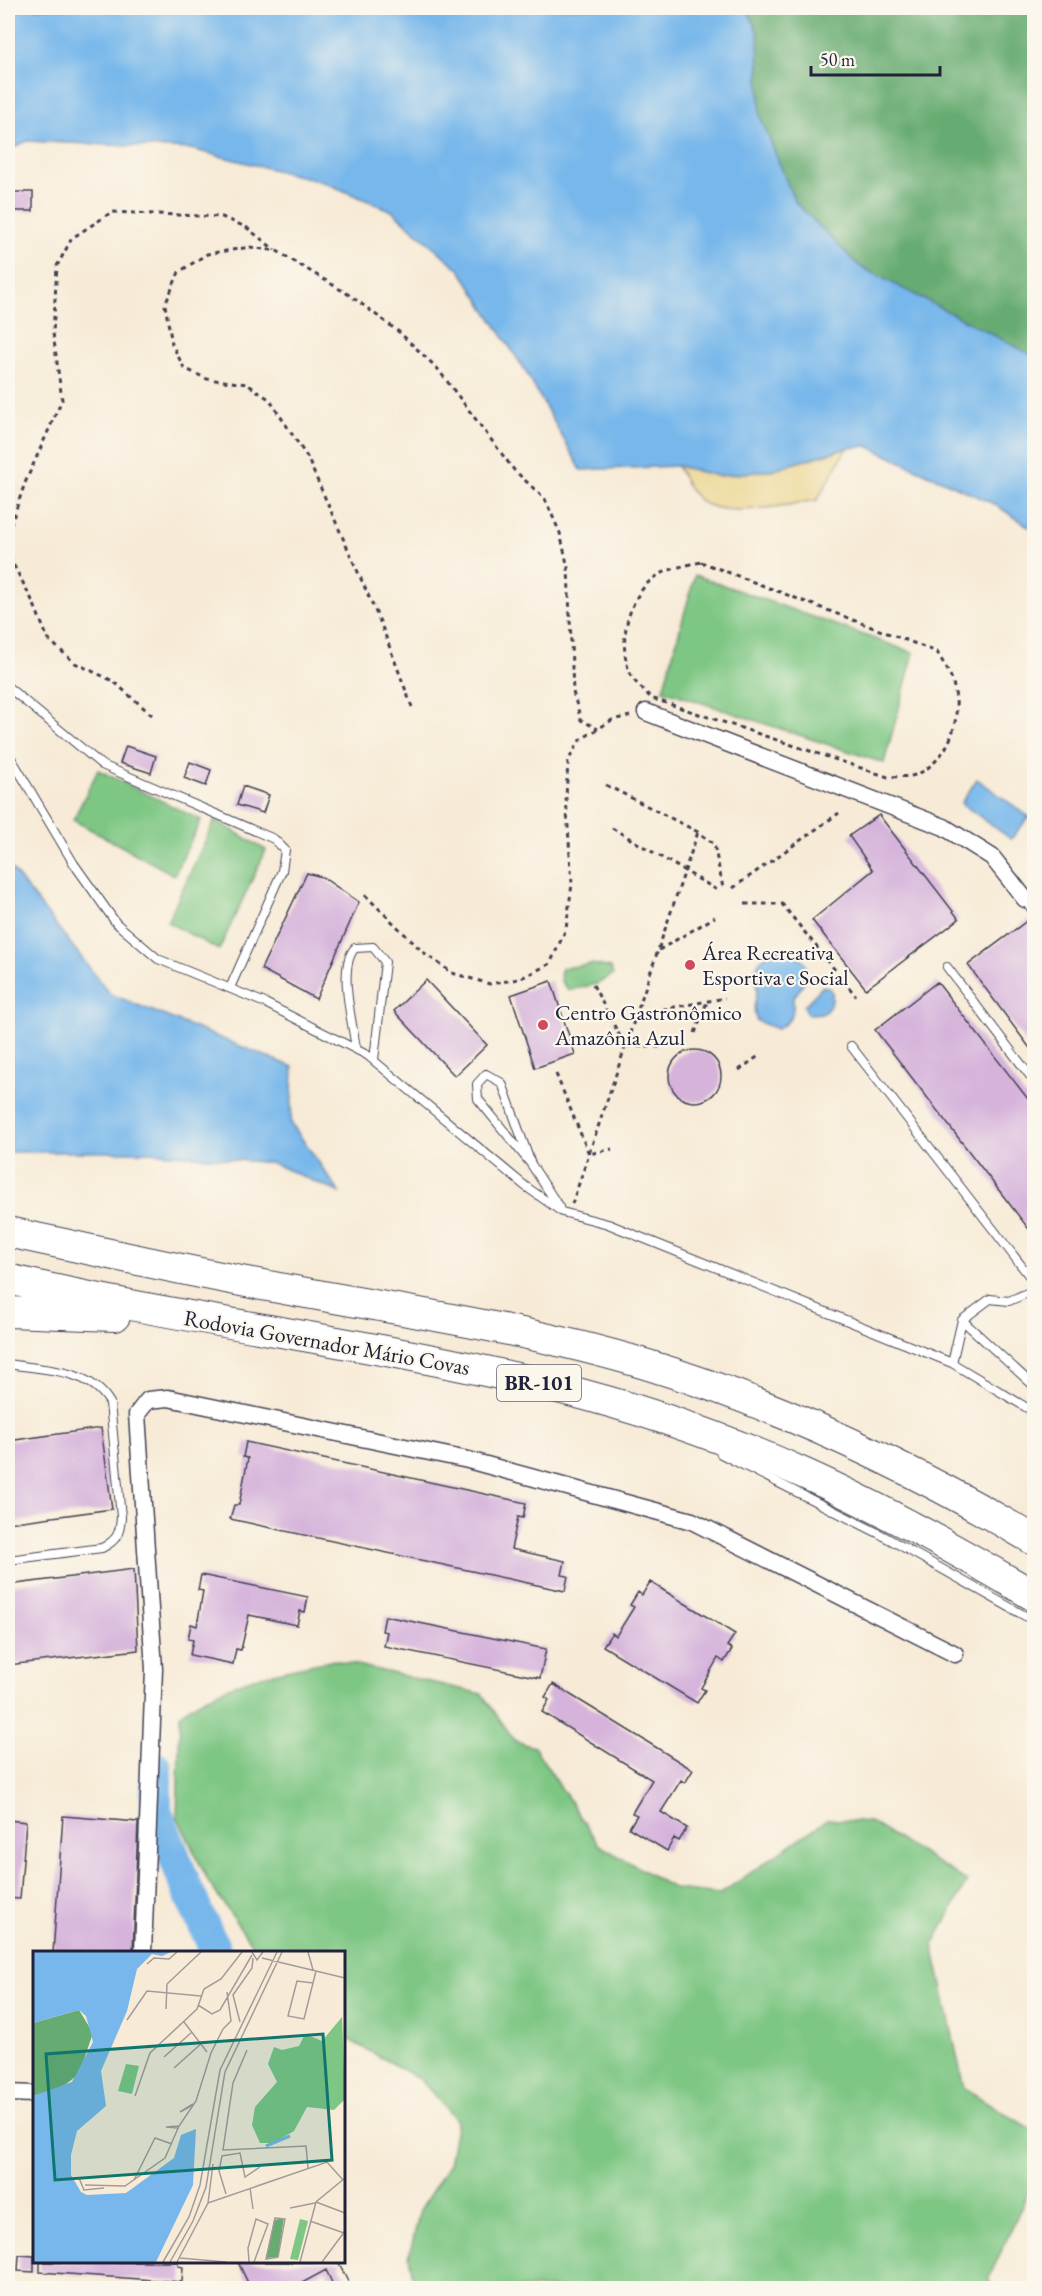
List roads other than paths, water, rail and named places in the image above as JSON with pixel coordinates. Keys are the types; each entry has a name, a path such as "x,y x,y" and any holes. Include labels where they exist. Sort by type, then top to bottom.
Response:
{"highway":[{"name":"Rodovia Governador Mário Covas","path":"8,1233 276,1288 482,1323 645,1364 810,1423 920,1476 1035,1540"},
{"name":"Rodovia Governador Mário Covas","path":"8,1279 199,1320 448,1362 560,1388 650,1414 750,1448 829,1483 885,1510 1035,1596"},
{"path":"8,1312 199,1320"}],"street":[{"path":"646,712 944,827 992,857 1030,906"},
{"path":"143,1951 154,1669 137,1414 148,1400 168,1398 468,1460 692,1521 955,1654"},
{"path":"8,2093 33,2094"}],"lane":[{"path":"8,687 102,765 274,839 285,850 282,871 230,988"},
{"path":"8,753 74,864 116,923 158,959 265,1003 374,1060 525,1186 566,1213 608,1224 952,1363 1035,1412"},
{"path":"356,1049 346,977 349,954 355,948 373,947 385,962 374,1060"},
{"path":"947,967 1035,1081"},
{"path":"850,1046 1035,1282"},
{"path":"531,1164 502,1083 486,1074 477,1084 478,1099 531,1164 566,1213"},
{"path":"952,1363 963,1320 990,1299 1009,1301 1035,1290"},
{"path":"963,1320 1035,1386"},
{"path":"8,1364 75,1375 102,1389 110,1403 121,1517 120,1533 114,1542 102,1548 8,1560"},
{"path":"650,1414 700,1442"},
{"path":"710,1448 880,1534 1035,1621"}],"water":[{"path":"8,8 747,8 758,34 760,116 795,202 859,266 1034,356 1034,530 996,505 867,446 847,448 771,470 718,476 677,466 581,470 524,369 460,270 392,211 323,182 191,149 27,141 8,151"},
{"path":"977,779 1029,817 1011,839 961,803"},
{"path":"8,864 110,994 293,1067 291,1123 340,1193 272,1163 149,1152 8,1152"},
{"path":"777,949 798,955 806,966 806,973 800,989 793,998 791,1017 777,1029 757,1021 754,1010 757,990 756,968 758,963"},
{"path":"823,986 831,989 831,1005 824,1013 808,1014 804,1006"}],"waterway":[{"path":"156,1768 156,1810 188,1891 216,1951"}],"place":[{"name":"Área Recreativa Esportiva e Social","path":"690,965"},
{"name":"Centro Gastronômico Amazônia Azul","path":"543,1025"}]}
